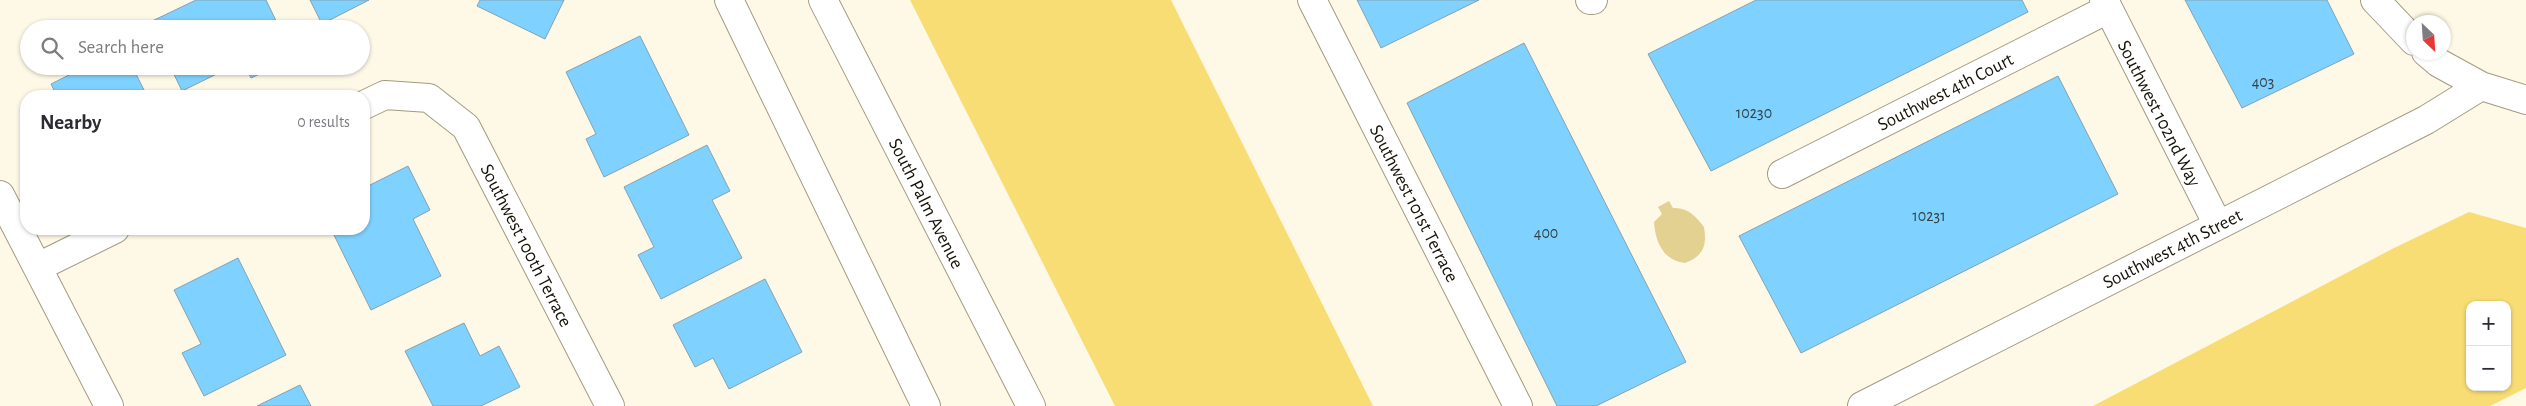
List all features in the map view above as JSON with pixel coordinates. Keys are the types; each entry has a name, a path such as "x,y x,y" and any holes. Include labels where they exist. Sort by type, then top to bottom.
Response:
{"street":[{"path":"729,0 926,406"},
{"name":"South Palm Avenue","path":"823,0 1031,406"},
{"name":"Southwest 101st Terrace","path":"1312,0 1518,406"},
{"path":"2375,0 2406,33"},
{"name":"Southwest 4th Court","path":"1782,174 2106,4"},
{"name":"Southwest 102nd Way","path":"2106,4 2218,225"},
{"path":"2435,60 2481,86 2526,100"},
{"name":"Southwest 4th Street","path":"1862,406 2426,120 2481,86"},
{"name":"Southwest 100th Terrace","path":"370,102 385,95 428,98 466,127 610,406"},
{"path":"0,195 20,233"},
{"path":"21,235 108,406"},
{"path":"38,267 103,235"}],"shaded area":[{"path":"910,0 1171,0 1373,406 1115,406"},
{"path":"1669,201 1673,208 1683,209 1691,213 1704,227 1705,239 1703,249 1696,257 1685,263 1671,259 1662,249 1656,237 1654,222 1662,214 1658,207"},
{"path":"2469,212 2526,228 2526,388 2490,406 2093,406 2394,248"}],"building":[{"path":"196,0 266,0 276,20 154,20"},
{"path":"310,0 369,0 330,20 320,20"},
{"path":"480,0 564,0 545,39 477,6"},
{"path":"1357,0 1479,0 1381,48"},
{"path":"1756,0 2022,0 2028,12 1711,171 1648,54"},
{"path":"2185,0 2327,0 2354,54 2242,108"},
{"path":"640,36 689,135 604,177 586,139 596,134 566,72"},
{"path":"1524,43 1686,362 1596,406 1557,406 1407,103"},
{"path":"69,75 136,75 144,90 54,90 51,84"},
{"path":"174,75 215,75 184,90 182,90"},
{"path":"2058,76 2118,194 1801,353 1739,236"},
{"path":"707,145 730,191 712,200 742,258 661,299 638,255 654,247 624,187"},
{"path":"408,166 430,210 413,219 441,276 371,310 334,235 370,235 370,185"},
{"path":"238,258 286,355 204,396 182,353 201,344 174,290"},
{"path":"765,279 802,352 729,389 713,358 695,367 673,325"},
{"path":"464,323 480,356 499,346 520,387 481,406 433,406 405,351"},
{"path":"300,385 311,406 257,406"}]}
